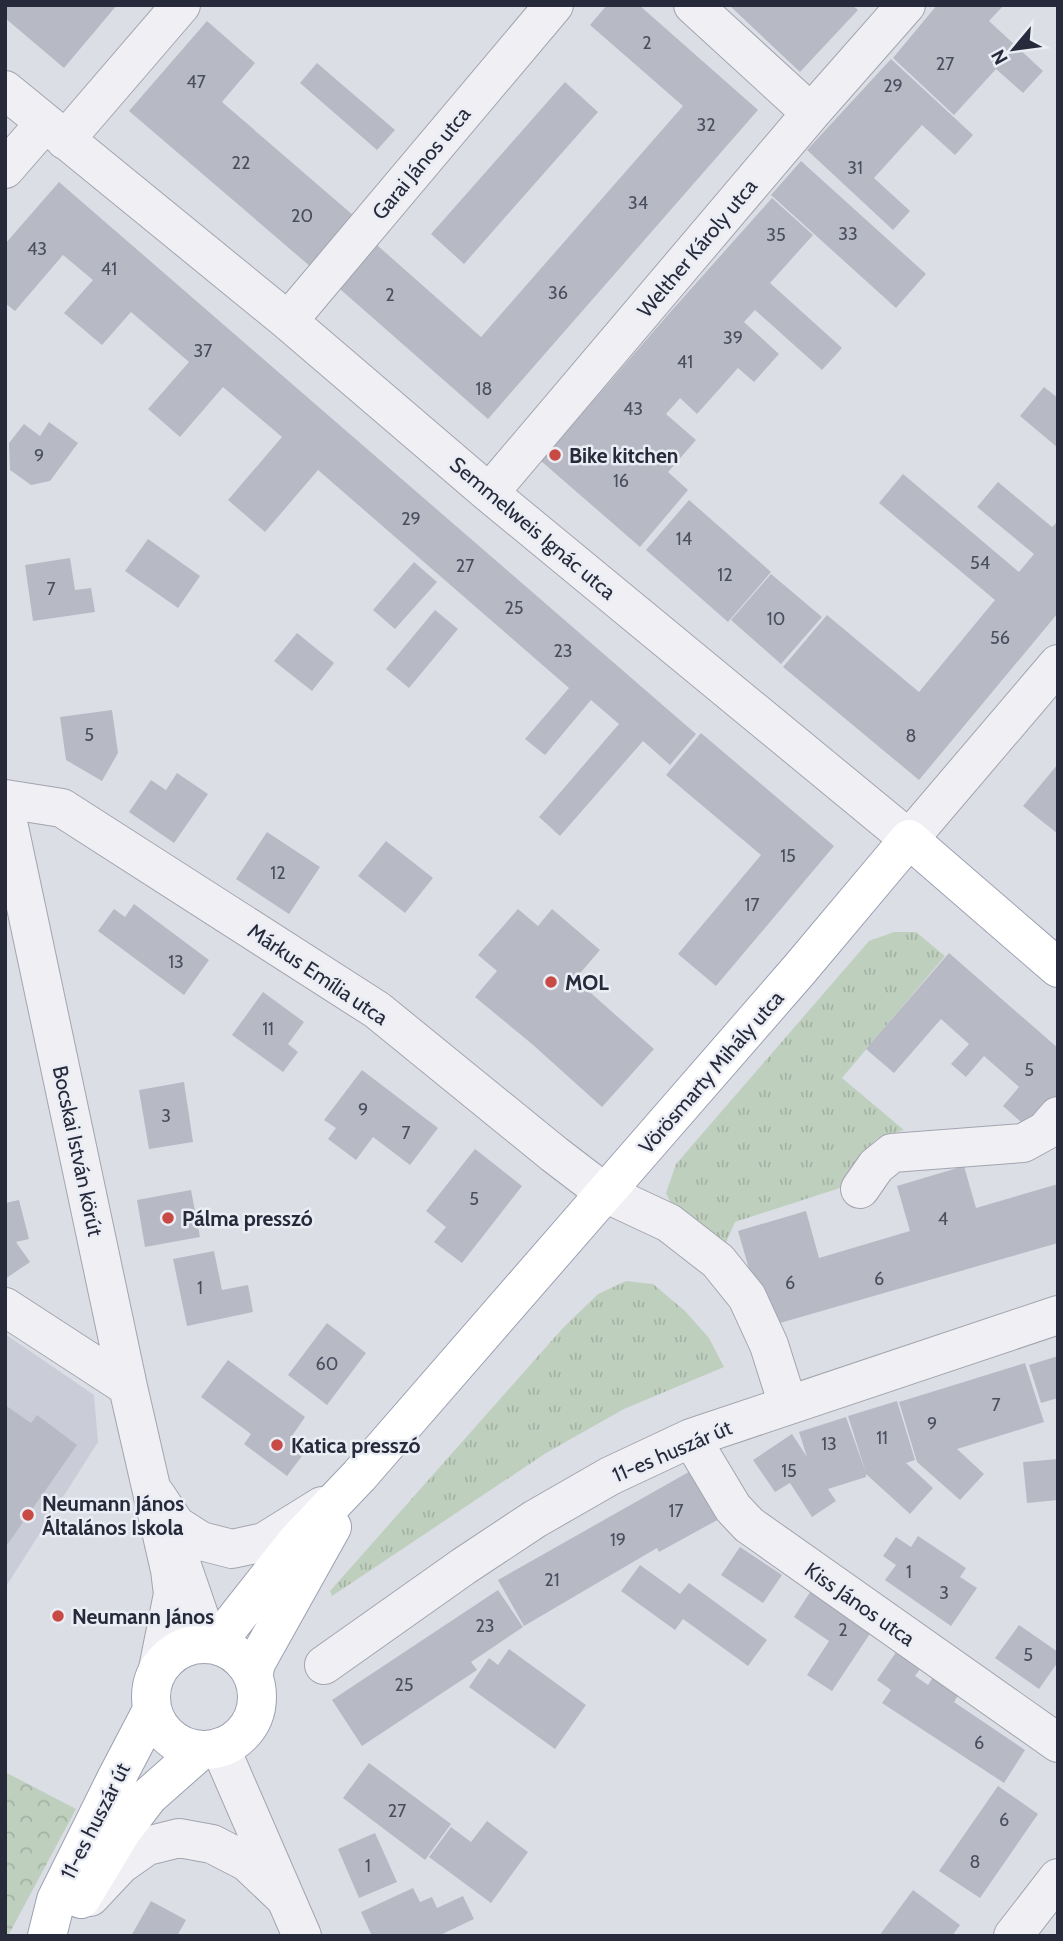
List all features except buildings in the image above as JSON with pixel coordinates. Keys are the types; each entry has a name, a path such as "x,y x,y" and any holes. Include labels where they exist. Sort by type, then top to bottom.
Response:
{"main road":[{"name":"Semmelweis Ignác utca","path":"909,839 1058,968"},
{"name":"Vörösmarty Mihály utca","path":"359,1476 909,839"},
{"path":"212,1645 298,1541 359,1476"},
{"path":"253,1677 256,1663 359,1476"},
{"path":"212,1645 230,1651 242,1660 253,1677 257,1695 253,1717 242,1734 211,1749 181,1745 166,1734 156,1720 151,1698 153,1680 173,1653 190,1646 212,1645"},
{"name":"11-es huszár út","path":"58,1930 56,1900 152,1710"},
{"name":"11-es huszár út","path":"58,1930 149,1796 211,1749"}],"street":[{"path":"5,169 55,132 181,5"},
{"name":"Garai János utca","path":"288,321 554,5"},
{"path":"693,5 811,113"},
{"name":"Welther Károly utca","path":"489,493 901,7"},
{"name":"Semmelweis Ignác utca","path":"5,90 288,321 489,493 909,839"},
{"name":"Vörösmarty Mihály utca","path":"909,839 1058,664"},
{"name":"Márkus Emília utca","path":"5,799 62,808 377,1010 606,1193 669,1223 718,1261 747,1297 768,1345 788,1405"},
{"name":"Bocskai István körút","path":"5,808 128,1387 170,1570 173,1594 159,1669"},
{"path":"860,1189 876,1166 892,1153 1023,1143 1045,1131 1058,1116"},
{"path":"5,1307 128,1387"},
{"name":"11-es huszár út","path":"324,1665 535,1519 610,1476 691,1438 1058,1315"},
{"name":"Kiss János utca","path":"691,1438 733,1508 749,1525 1058,1742"},
{"path":"154,1493 176,1525 207,1543 232,1549 264,1542 316,1511 359,1476"},
{"name":"Bocskai István körút","path":"154,1493 212,1645"},
{"path":"211,1749 302,1936"},
{"path":"58,1930 120,1865 147,1846 179,1838 212,1844 247,1863 286,1899"},
{"path":"1013,1936 1058,1878"}],"shaded area":[{"name":"Neumann János Általános Iskola","path":"5,1334 94,1395 98,1442 5,1588"}],"green space":[{"path":"894,932 916,932 945,956 842,1078 904,1130 878,1138 861,1153 840,1188 735,1222 720,1256 677,1217 666,1193 676,1164 869,941"},
{"path":"626,1281 653,1284 685,1311 709,1338 724,1367 624,1409 546,1453 332,1596 330,1591 563,1328 598,1294"},
{"path":"5,1772 76,1809 8,1936 5,1936"}],"place":[{"name":"Bike kitchen","path":"555,455"},
{"name":"MOL","path":"551,982"},
{"name":"Pálma presszó","path":"168,1218"},
{"name":"Katica presszó","path":"277,1445"},
{"name":"Neumann János Általános Iskola","path":"28,1515"},
{"name":"Neumann János","path":"58,1616"}]}
